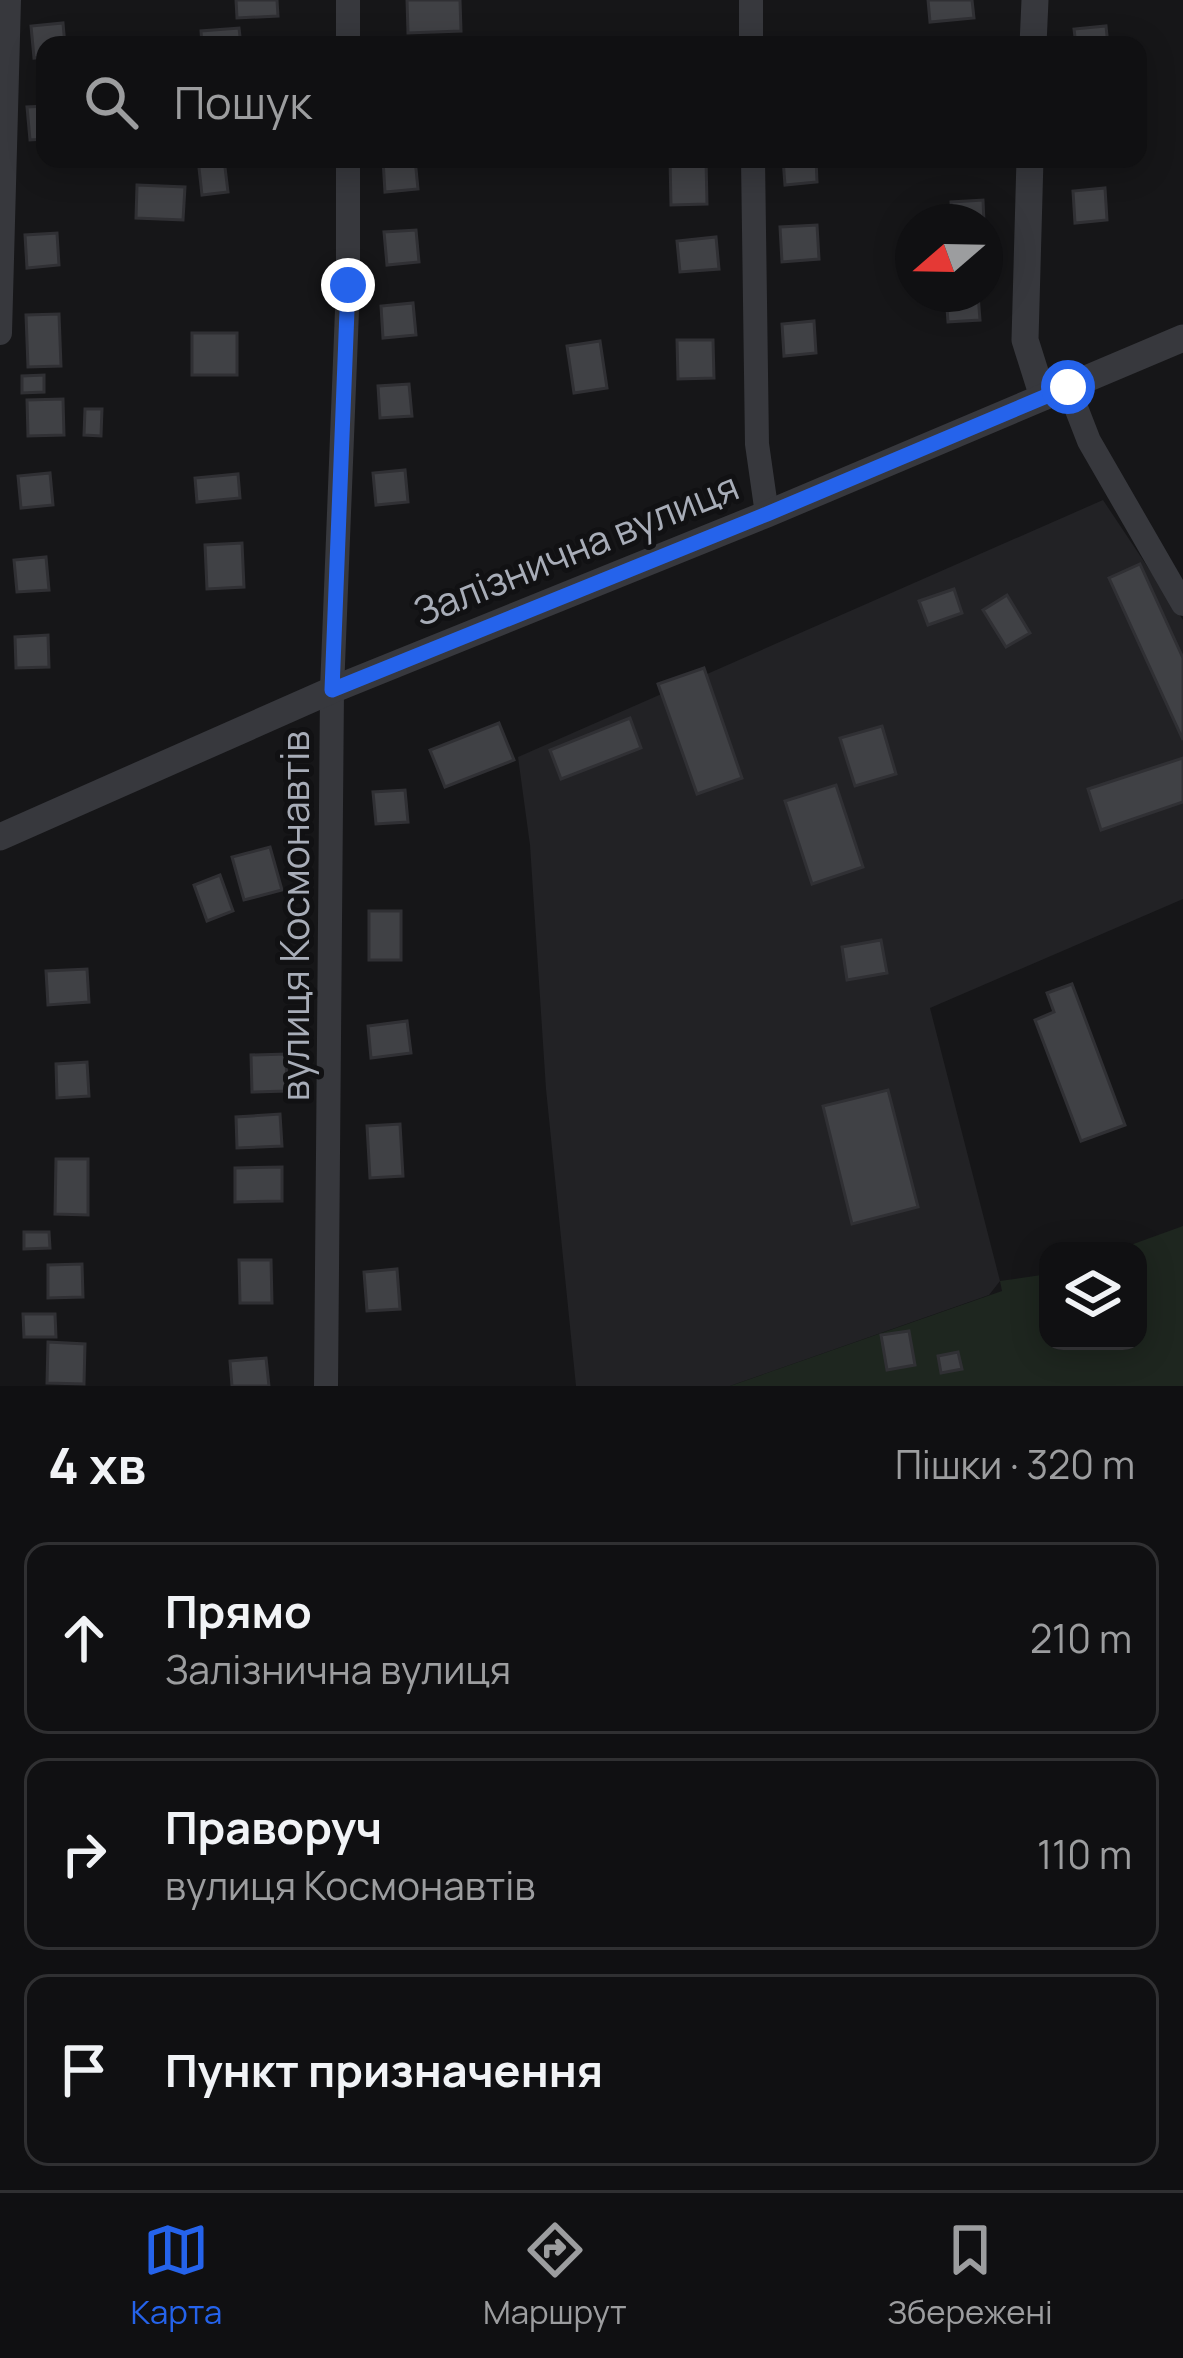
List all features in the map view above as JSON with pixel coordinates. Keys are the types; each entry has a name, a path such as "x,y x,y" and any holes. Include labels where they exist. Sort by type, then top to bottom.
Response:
{"street":[{"path":"0,333 9,0"},
{"path":"348,0 348,36"},
{"path":"751,0 751,36"},
{"path":"1034,36 1035,0"},
{"name":"вулиця Космонавтів","path":"326,1386 332,690 348,168"},
{"path":"753,168 757,444 767,514"},
{"path":"1030,168 1025,340 1183,604"},
{"name":"Залізнична вулиця","path":"0,837 332,690 767,514 1183,338"}],"shaded area":[{"path":"1103,500 1183,620 1183,899 930,1008 1000,1281 989,1295 730,1386 576,1386 546,1089 530,845 518,757"},
{"path":"1183,1226 1183,1386 730,1386 1002,1291 1000,1281 1039,1275 1039,1350 1147,1350 1147,1242 1139,1242"}],"building":[{"path":"236,0 277,0 278,16 237,18"},
{"path":"407,0 460,0 461,31 408,33"},
{"path":"928,0 972,0 974,18 930,22"},
{"path":"63,23 64,36 36,36 34,58 31,26"},
{"path":"1106,26 1107,36 1075,36 1074,29"},
{"path":"239,28 240,36 201,36 201,31"},
{"path":"36,106 36,140 30,140 27,107"},
{"path":"199,168 225,168 228,192 202,195"},
{"path":"384,168 416,168 418,189 385,192"},
{"path":"670,168 706,168 707,204 671,205"},
{"path":"784,168 816,168 817,182 785,185"},
{"path":"137,185 185,187 183,220 136,218"},
{"path":"1105,188 1107,220 1075,223 1073,191"},
{"path":"983,200 983,204 951,204"},
{"path":"817,225 819,259 782,262 780,227"},
{"path":"416,230 419,262 387,265 384,232"},
{"path":"57,233 59,265 27,268 25,235"},
{"path":"716,237 719,269 680,272 677,241"},
{"path":"413,303 416,335 383,338 381,306"},
{"path":"947,312 979,312 980,320 948,322"},
{"path":"59,314 61,366 28,367 26,315"},
{"path":"814,321 816,353 784,356 782,324"},
{"path":"192,333 237,333 237,375 192,375"},
{"path":"677,340 713,340 714,378 678,379"},
{"path":"600,341 607,388 574,393 567,346"},
{"path":"44,375 44,392 22,393 22,376"},
{"path":"409,384 412,416 380,418 378,386"},
{"path":"63,399 64,435 28,436 27,400"},
{"path":"85,409 102,409 101,436 84,435"},
{"path":"405,470 408,502 376,505 373,473"},
{"path":"50,473 53,505 21,508 18,476"},
{"path":"238,474 240,498 197,502 195,478"},
{"path":"242,543 244,587 207,589 205,545"},
{"path":"46,557 49,590 17,592 14,560"},
{"path":"1140,564 1183,658 1183,740 1109,578"},
{"path":"954,589 962,613 928,625 919,601"},
{"path":"1007,595 1030,633 1006,647 983,610"},
{"path":"48,635 49,667 16,668 15,637"},
{"path":"704,668 742,778 697,794 658,684"},
{"path":"630,718 641,748 561,779 550,750"},
{"path":"499,723 514,760 445,787 430,750"},
{"path":"882,726 896,774 855,786 840,738"},
{"path":"1183,758 1183,802 1101,830 1088,789"},
{"path":"836,785 863,867 812,884 785,801"},
{"path":"405,790 408,822 376,824 373,792"},
{"path":"270,847 282,890 244,900 232,857"},
{"path":"220,875 233,911 207,921 194,885"},
{"path":"369,911 401,911 401,960 369,960"},
{"path":"881,940 887,973 847,980 842,947"},
{"path":"87,969 89,1002 48,1005 46,971"},
{"path":"1072,984 1125,1125 1081,1141 1035,1020 1054,1012 1047,993"},
{"path":"407,1021 411,1053 371,1058 368,1026"},
{"path":"286,1054 287,1091 252,1092 251,1055"},
{"path":"87,1062 89,1096 57,1098 56,1064"},
{"path":"888,1090 918,1207 852,1224 823,1106"},
{"path":"280,1114 282,1146 237,1148 236,1117"},
{"path":"400,1124 403,1176 370,1178 367,1126"},
{"path":"56,1159 88,1159 88,1215 55,1214"},
{"path":"282,1167 282,1201 235,1202 235,1168"},
{"path":"24,1232 49,1232 50,1248 24,1249"},
{"path":"239,1260 271,1260 272,1303 240,1303"},
{"path":"82,1264 83,1297 48,1298 48,1265"},
{"path":"397,1269 400,1309 367,1311 364,1272"},
{"path":"23,1314 55,1314 56,1337 24,1337"},
{"path":"909,1331 915,1365 887,1370 881,1335"},
{"path":"48,1342 85,1344 84,1384 47,1383"},
{"path":"958,1352 962,1369 941,1373 938,1356"},
{"path":"266,1358 269,1386 232,1386 230,1361"}],"route":[{"path":"348,285 332,690 1068,387"}]}
